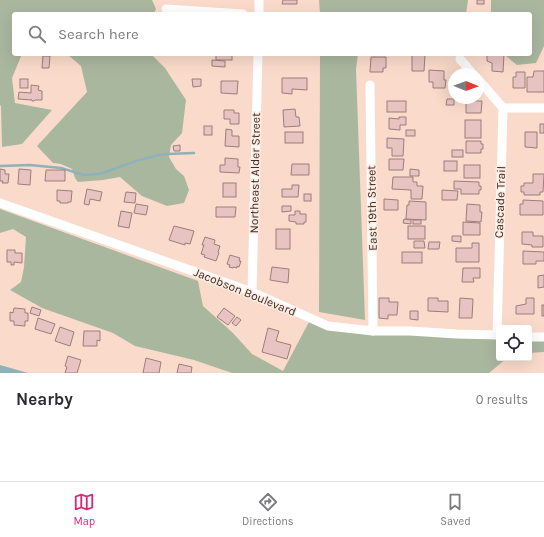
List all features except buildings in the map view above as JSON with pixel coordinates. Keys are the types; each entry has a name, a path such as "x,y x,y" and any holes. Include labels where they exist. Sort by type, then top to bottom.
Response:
{"street":[{"path":"259,0 259,12"},
{"path":"166,9 212,12"},
{"name":"Northeast Alder Street","path":"252,292 258,56"},
{"path":"460,59 468,68"},
{"name":"East 19th Street","path":"370,85 373,331"},
{"path":"484,86 503,108 544,108"},
{"name":"Cascade Trail","path":"498,325 503,108"},
{"name":"Jacobson Boulevard","path":"0,203 252,292 328,326 373,331 496,335"},
{"path":"532,337 544,337"}],"green space":[{"path":"0,0 152,0 156,9 155,12 12,12 12,56 21,56 12,78 15,103 52,110 22,144 2,147 0,105"},
{"path":"319,0 468,0 466,12 320,12"},
{"path":"491,0 544,0 544,46 536,63 517,65 506,56 532,56 532,12 491,12"},
{"path":"69,56 153,56 165,68 186,100 182,133 171,145 169,157 176,169 184,176 189,190 184,203 167,206 142,196 120,177 78,182 72,169 61,164 53,163 37,146 87,92 81,66"},
{"path":"320,56 358,56 356,69 365,320 319,312"},
{"path":"0,209 198,281 203,306 233,333 252,354 283,371 310,320 340,328 496,335 496,361 503,361 489,373 232,373 194,360 135,346 113,333 42,308 10,290 21,282 24,267 26,237 13,229 0,233"},
{"path":"532,337 544,337 544,352 532,353"}],"water":[{"path":"0,365 28,373 0,373"}],"waterway":[{"path":"0,166 30,165 61,168 84,175 100,174 136,161 159,155 194,153"}]}
